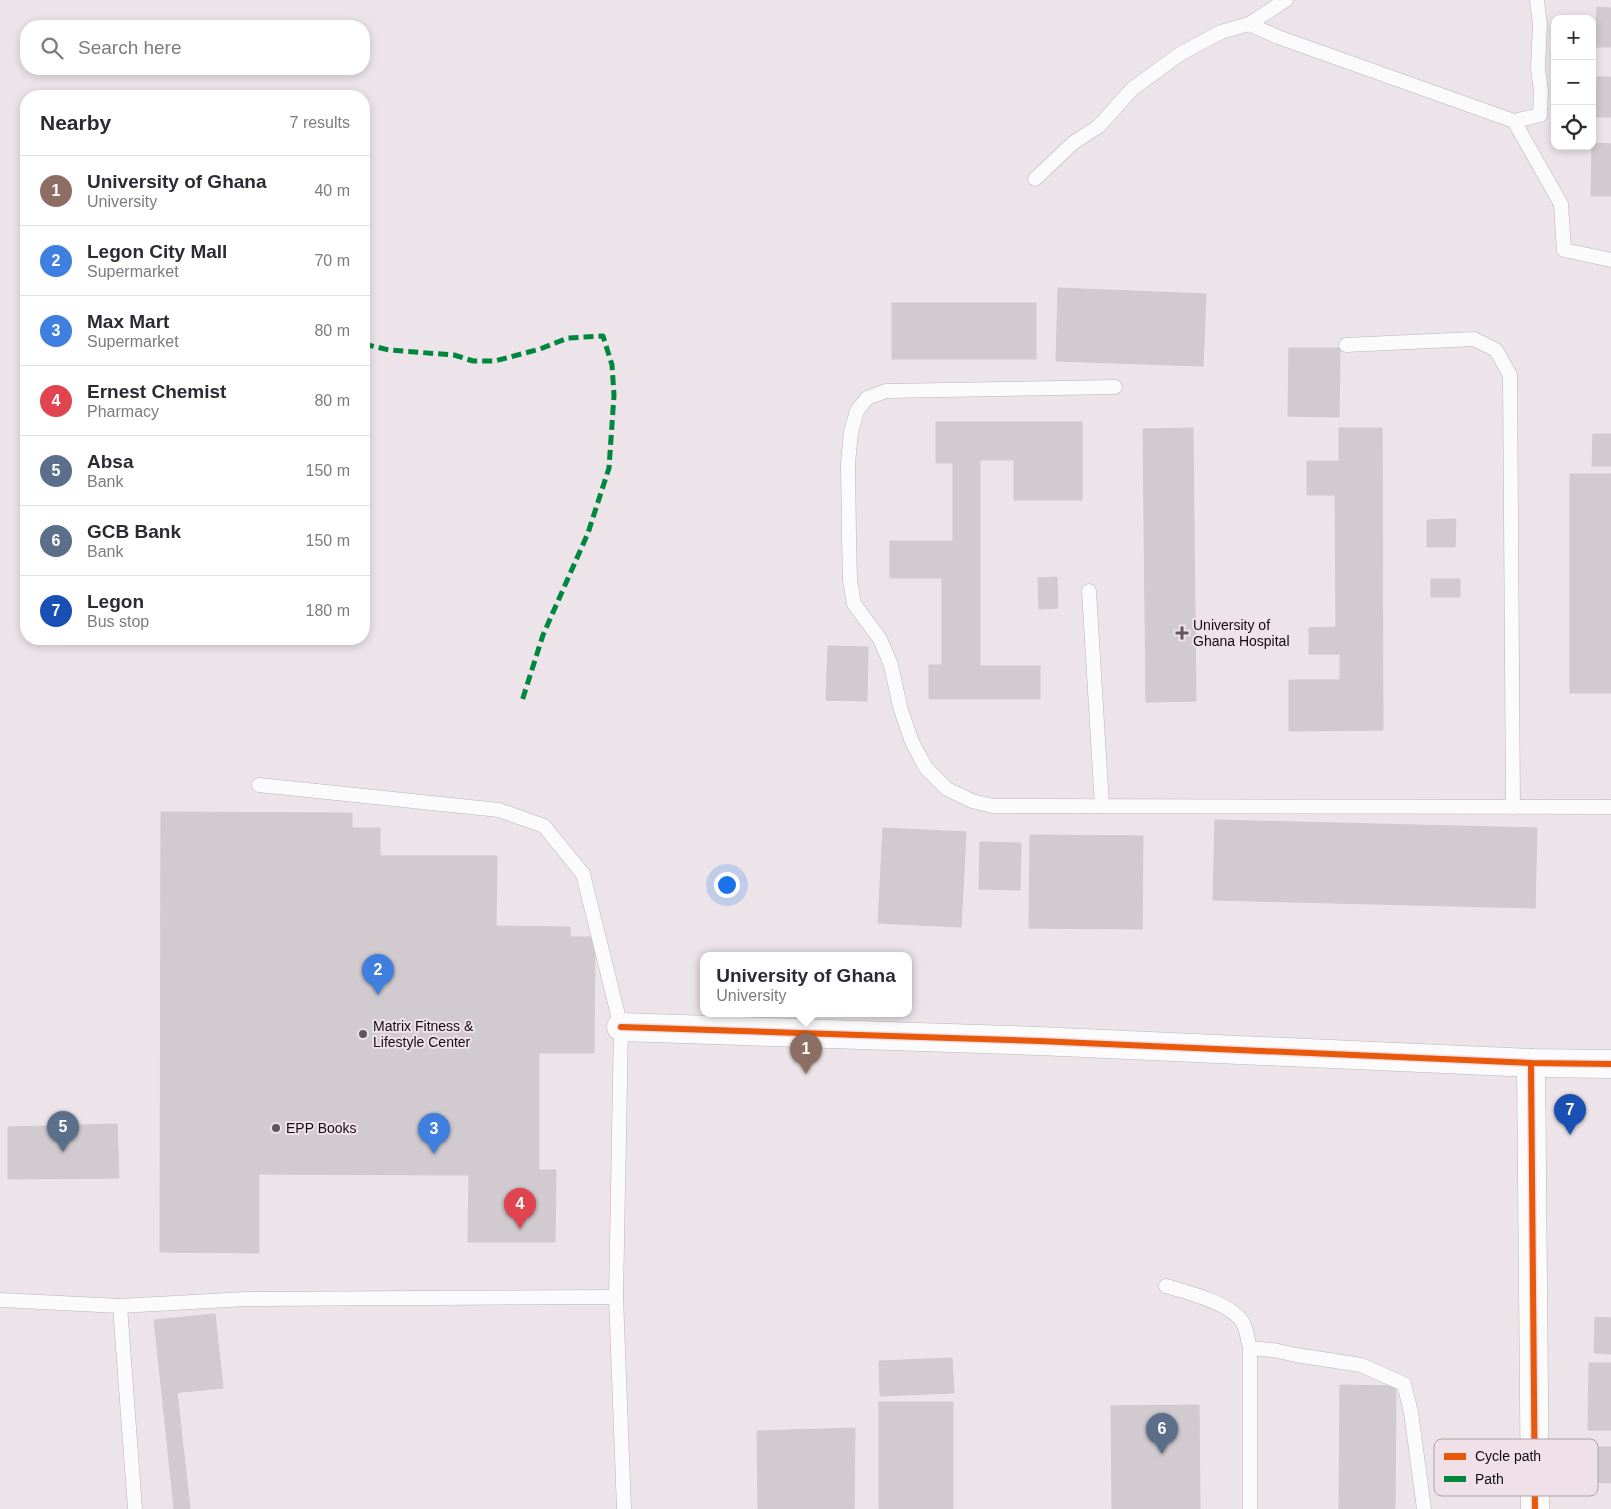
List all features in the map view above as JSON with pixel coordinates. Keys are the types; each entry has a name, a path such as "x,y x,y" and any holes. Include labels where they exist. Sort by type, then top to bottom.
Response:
{"street":[{"path":"620,1027 1039,1041 1531,1063 1611,1064"},
{"path":"1531,1063 1535,1439"},
{"path":"1535,1496 1535,1509"}],"lane":[{"path":"1034,179 1073,144 1099,126 1132,89 1180,54 1221,32 1248,24 1286,0"},
{"path":"1248,24 1278,37 1514,121 1540,115 1541,91 1538,70 1540,25 1536,0"},
{"path":"1514,121 1561,204 1564,250 1611,260"},
{"path":"1346,345 1474,339 1496,350 1510,375 1513,807"},
{"path":"1115,387 886,391 867,398 857,411 851,432 848,464 850,571 854,604 880,639 891,665 900,707 912,742 926,768 947,790 972,801 993,806 1611,807"},
{"path":"1089,591 1102,806"},
{"path":"259,785 499,810 544,826 583,874 620,1027 616,1297 624,1509"},
{"path":"1166,1286 1207,1298 1237,1315 1244,1324 1250,1348 1250,1509"},
{"path":"0,1300 120,1306 246,1299 616,1297"},
{"path":"120,1306 135,1509"},
{"path":"1250,1348 1273,1350 1296,1356 1361,1365 1404,1384 1411,1412 1424,1509"}],"building":[{"path":"1597,7 1611,8 1611,47 1596,47"},
{"path":"1597,77 1611,77 1611,117 1596,117"},
{"path":"1596,143 1611,144 1611,196 1591,196 1592,150 1596,150"},
{"path":"1058,288 1206,294 1203,366 1056,361"},
{"path":"892,303 1036,303 1036,359 892,359"},
{"path":"1289,348 1340,348 1339,417 1288,416"},
{"path":"936,422 1082,422 1082,500 1014,500 1014,460 980,460 980,666 1040,666 1040,699 929,699 929,665 942,665 942,578 890,578 890,541 953,541 953,463 936,463"},
{"path":"1193,428 1196,701 1146,702 1143,429"},
{"path":"1339,428 1382,428 1383,730 1289,731 1289,680 1340,680 1340,654 1309,654 1309,628 1336,627 1335,495 1307,495 1307,461 1339,461"},
{"path":"1593,434 1611,434 1611,466 1592,466"},
{"path":"1570,474 1611,474 1611,693 1570,693"},
{"path":"1456,519 1455,547 1427,547 1427,520"},
{"path":"1057,577 1058,608 1039,609 1038,578"},
{"path":"1431,579 1460,579 1460,597 1431,597"},
{"path":"828,646 868,647 867,701 826,700"},
{"path":"161,812 352,813 352,828 380,828 380,856 497,856 496,926 570,927 570,937 595,937 594,1053 539,1053 539,1170 556,1170 555,1242 468,1242 469,1175 259,1174 259,1253 160,1252"},
{"path":"1215,820 1537,828 1535,908 1213,900"},
{"path":"883,828 966,832 961,927 878,923"},
{"path":"1030,835 1143,836 1142,929 1029,928"},
{"path":"980,842 1021,843 1020,890 979,889"},
{"path":"117,1124 119,1178 8,1179 8,1127"},
{"path":"215,1314 223,1388 162,1394 154,1320"},
{"path":"1595,1317 1611,1318 1611,1354 1594,1353"},
{"path":"952,1358 954,1393 880,1396 879,1361"},
{"path":"1589,1363 1611,1363 1611,1430 1588,1430"},
{"path":"1340,1385 1396,1386 1395,1509 1339,1509"},
{"path":"177,1392 190,1509 174,1509 162,1394"},
{"path":"879,1402 953,1402 953,1509 879,1509"},
{"path":"1199,1405 1200,1509 1112,1509 1111,1406"},
{"path":"855,1428 854,1509 758,1509 757,1431"},
{"path":"1598,1447 1611,1447 1611,1483 1598,1482"}],"marked path":[{"path":"370,345 389,350 454,355 473,361 495,361 540,349 568,338 603,336 612,365 614,395 609,468 588,533 543,635 522,701"}],"cycle path":[{"path":"621,1027 1039,1041 1531,1063 1611,1064"},
{"path":"1531,1063 1534,1439"},
{"path":"1535,1496 1535,1509"}],"place":[{"name":"University of Ghana Hospital","path":"1182,633"},
{"name":"Legon City Mall","path":"378,995"},
{"name":"Matrix Fitness & Lifestyle Center","path":"363,1034"},
{"name":"University of Ghana","path":"806,1074"},
{"name":"EPP Books","path":"276,1128"},
{"name":"Legon","path":"1570,1135"},
{"name":"Absa","path":"63,1152"},
{"name":"Max Mart","path":"434,1154"},
{"name":"Ernest Chemist","path":"520,1229"},
{"name":"GCB Bank","path":"1162,1454"}]}
